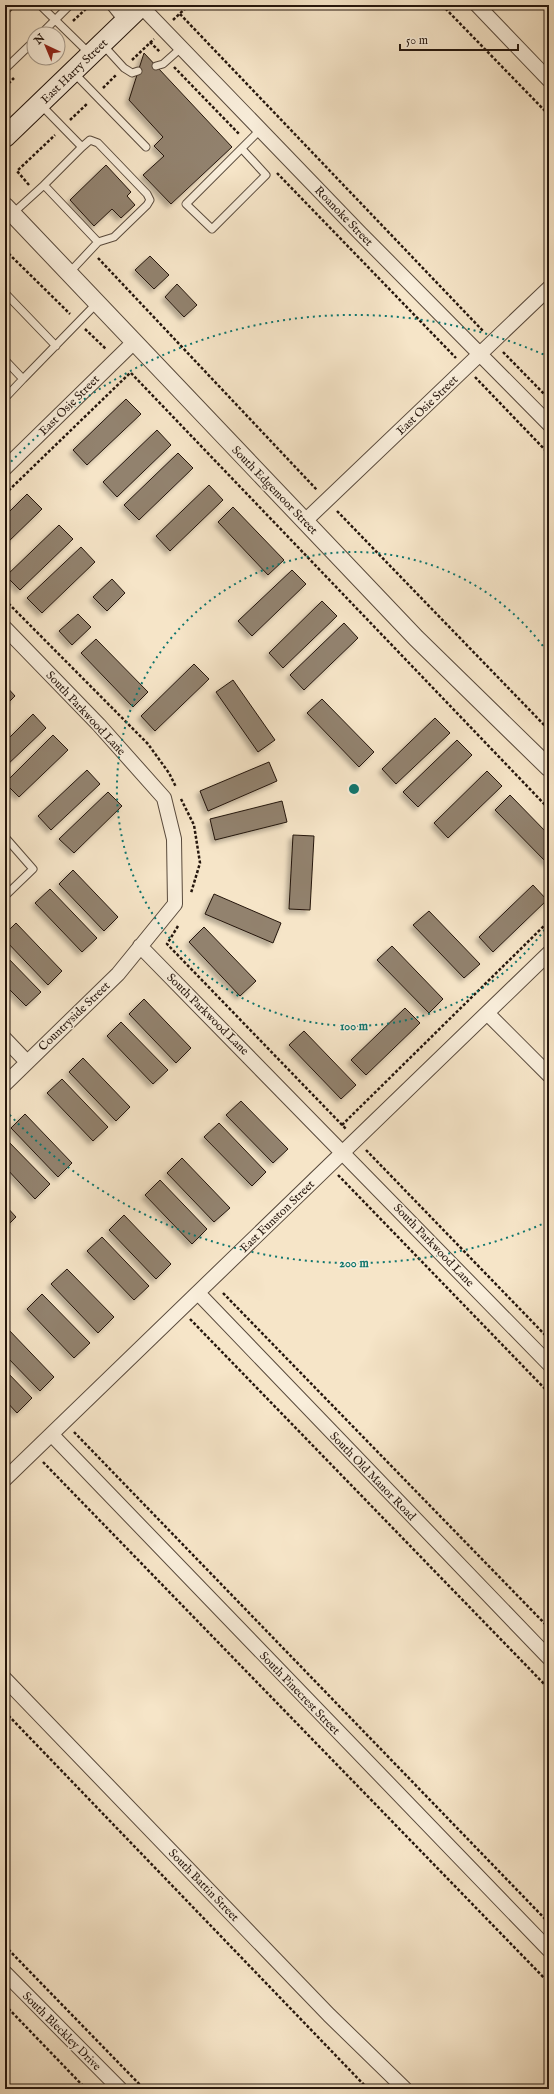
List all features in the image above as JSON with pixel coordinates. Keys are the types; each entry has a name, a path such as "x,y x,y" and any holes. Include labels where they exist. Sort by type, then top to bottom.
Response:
{"main road":[{"name":"East Harry Street","path":"5,137 142,6"}],"street":[{"path":"114,5 126,20"},
{"path":"477,5 549,80"},
{"name":"Roanoke Street","path":"142,6 260,130 549,424"},
{"name":"South Edgemoor Street","path":"9,210 68,274 416,638 549,768"},
{"name":"East Osie Street","path":"305,521 549,288"},
{"name":"East Osie Street","path":"5,468 134,342"},
{"name":"South Parkwood Lane","path":"5,628 99,725 164,798 174,838 175,904 140,946 549,1364"},
{"name":"Countryside Street","path":"5,1084 118,974 140,946"},
{"name":"East Funston Street","path":"5,1479 549,953"},
{"path":"487,1013 549,1075"},
{"path":"5,1039 28,1062"},
{"name":"South Old Manor Road","path":"198,1293 549,1658"},
{"name":"South Pinecrest Street","path":"52,1435 549,1950"},
{"name":"South Battin Street","path":"5,1678 329,2016 405,2089"},
{"name":"South Bleckley Drive","path":"5,1973 120,2089"}],"lane":[{"path":"5,11 11,5"},
{"path":"40,5 55,20 124,68 132,73 138,71"},
{"path":"49,26 70,5"},
{"path":"156,66 168,60 181,48"},
{"path":"5,69 26,49"},
{"path":"73,72 146,147"},
{"path":"40,104 82,147"},
{"path":"242,149 266,175 212,229 186,204 260,130"},
{"path":"9,210 36,192 90,140 98,143 147,194 150,200 114,238 98,242 68,274"},
{"path":"44,185 98,242"},
{"path":"5,293 56,346"},
{"path":"5,398 97,304"},
{"path":"5,360 24,379"},
{"path":"5,837 33,869 5,896"}],"path":[{"path":"442,5 549,115"},
{"path":"180,13 549,399"},
{"path":"150,42 248,143"},
{"path":"16,171 36,192"},
{"path":"275,171 549,454"},
{"path":"5,250 131,373 549,809"},
{"path":"91,250 327,501 549,730"},
{"path":"5,494 131,373"},
{"path":"5,600 148,744 169,772 177,792"},
{"path":"180,798 194,824 200,863 189,896"},
{"path":"342,1125 549,921"},
{"path":"179,924 167,944 549,1339"},
{"path":"338,1175 549,1393"},
{"path":"223,1293 549,1628"},
{"path":"190,1318 549,1689"},
{"path":"73,1431 549,1923"},
{"path":"42,1460 549,1982"},
{"path":"5,1712 368,2089"},
{"path":"5,1946 144,2089"},
{"path":"5,2005 86,2089"}],"building":[{"path":"144,53 232,147 171,204 143,175 164,156 154,146 163,137 129,100"},
{"path":"106,165 131,192 127,196 135,205 121,218 112,209 94,226 70,200"},
{"path":"150,256 169,275 154,289 135,270"},
{"path":"177,284 197,305 184,317 165,297"},
{"path":"126,399 141,414 87,465 73,450"},
{"path":"157,430 171,445 117,497 103,482"},
{"path":"178,453 193,468 139,520 124,505"},
{"path":"209,485 223,500 170,551 156,536"},
{"path":"27,494 42,509 5,545 5,516"},
{"path":"233,507 284,560 268,575 218,522"},
{"path":"59,525 73,539 20,590 6,576"},
{"path":"81,547 95,562 42,613 27,598"},
{"path":"292,570 306,584 252,636 238,621"},
{"path":"112,579 125,593 107,611 93,597"},
{"path":"322,601 337,616 283,668 269,653"},
{"path":"78,614 91,627 72,645 59,631"},
{"path":"344,623 358,638 304,690 290,675"},
{"path":"96,639 148,692 133,707 81,653"},
{"path":"194,664 209,679 155,731 141,716"},
{"path":"233,680 275,740 258,752 216,692"},
{"path":"5,685 15,696 5,706"},
{"path":"322,699 374,752 359,767 307,713"},
{"path":"33,714 46,728 5,767 5,742"},
{"path":"435,718 450,733 396,784 382,769"},
{"path":"53,735 68,750 19,797 5,783"},
{"path":"457,740 472,755 418,807 403,792"},
{"path":"269,762 277,781 208,811 200,791"},
{"path":"87,770 100,784 51,830 38,816"},
{"path":"487,771 502,786 448,838 434,823"},
{"path":"108,792 122,806 74,853 59,839"},
{"path":"510,795 549,835 549,861 547,863 495,810"},
{"path":"282,801 287,822 215,840 210,819"},
{"path":"293,835 314,836 310,910 289,909"},
{"path":"73,870 118,917 104,931 59,884"},
{"path":"533,885 547,900 493,952 479,937"},
{"path":"50,889 97,938 82,952 35,903"},
{"path":"214,894 281,923 273,943 205,914"},
{"path":"429,911 480,964 464,978 413,925"},
{"path":"16,923 62,971 48,985 5,940 5,934"},
{"path":"204,927 256,981 240,996 189,942"},
{"path":"392,946 443,999 429,1013 377,960"},
{"path":"5,955 41,992 26,1006 5,985"},
{"path":"144,999 191,1048 176,1063 129,1014"},
{"path":"405,1008 420,1023 366,1075 351,1060"},
{"path":"121,1022 168,1070 153,1084 107,1036"},
{"path":"304,1031 356,1085 341,1099 289,1045"},
{"path":"83,1058 130,1107 116,1121 69,1072"},
{"path":"62,1079 108,1127 93,1141 47,1093"},
{"path":"241,1101 288,1149 273,1163 226,1115"},
{"path":"25,1114 72,1163 58,1177 11,1128"},
{"path":"219,1123 266,1172 252,1186 204,1137"},
{"path":"5,1138 50,1184 35,1199 5,1167"},
{"path":"182,1158 230,1208 214,1222 167,1173"},
{"path":"160,1180 207,1229 192,1244 145,1195"},
{"path":"5,1205 16,1217 5,1228"},
{"path":"124,1215 171,1264 156,1279 109,1230"},
{"path":"102,1237 149,1286 134,1300 87,1251"},
{"path":"67,1269 114,1317 98,1333 51,1284"},
{"path":"42,1294 90,1343 74,1358 27,1309"},
{"path":"7,1328 54,1377 40,1391 5,1355 5,1330"},
{"path":"5,1370 32,1398 17,1413 5,1400"}]}
